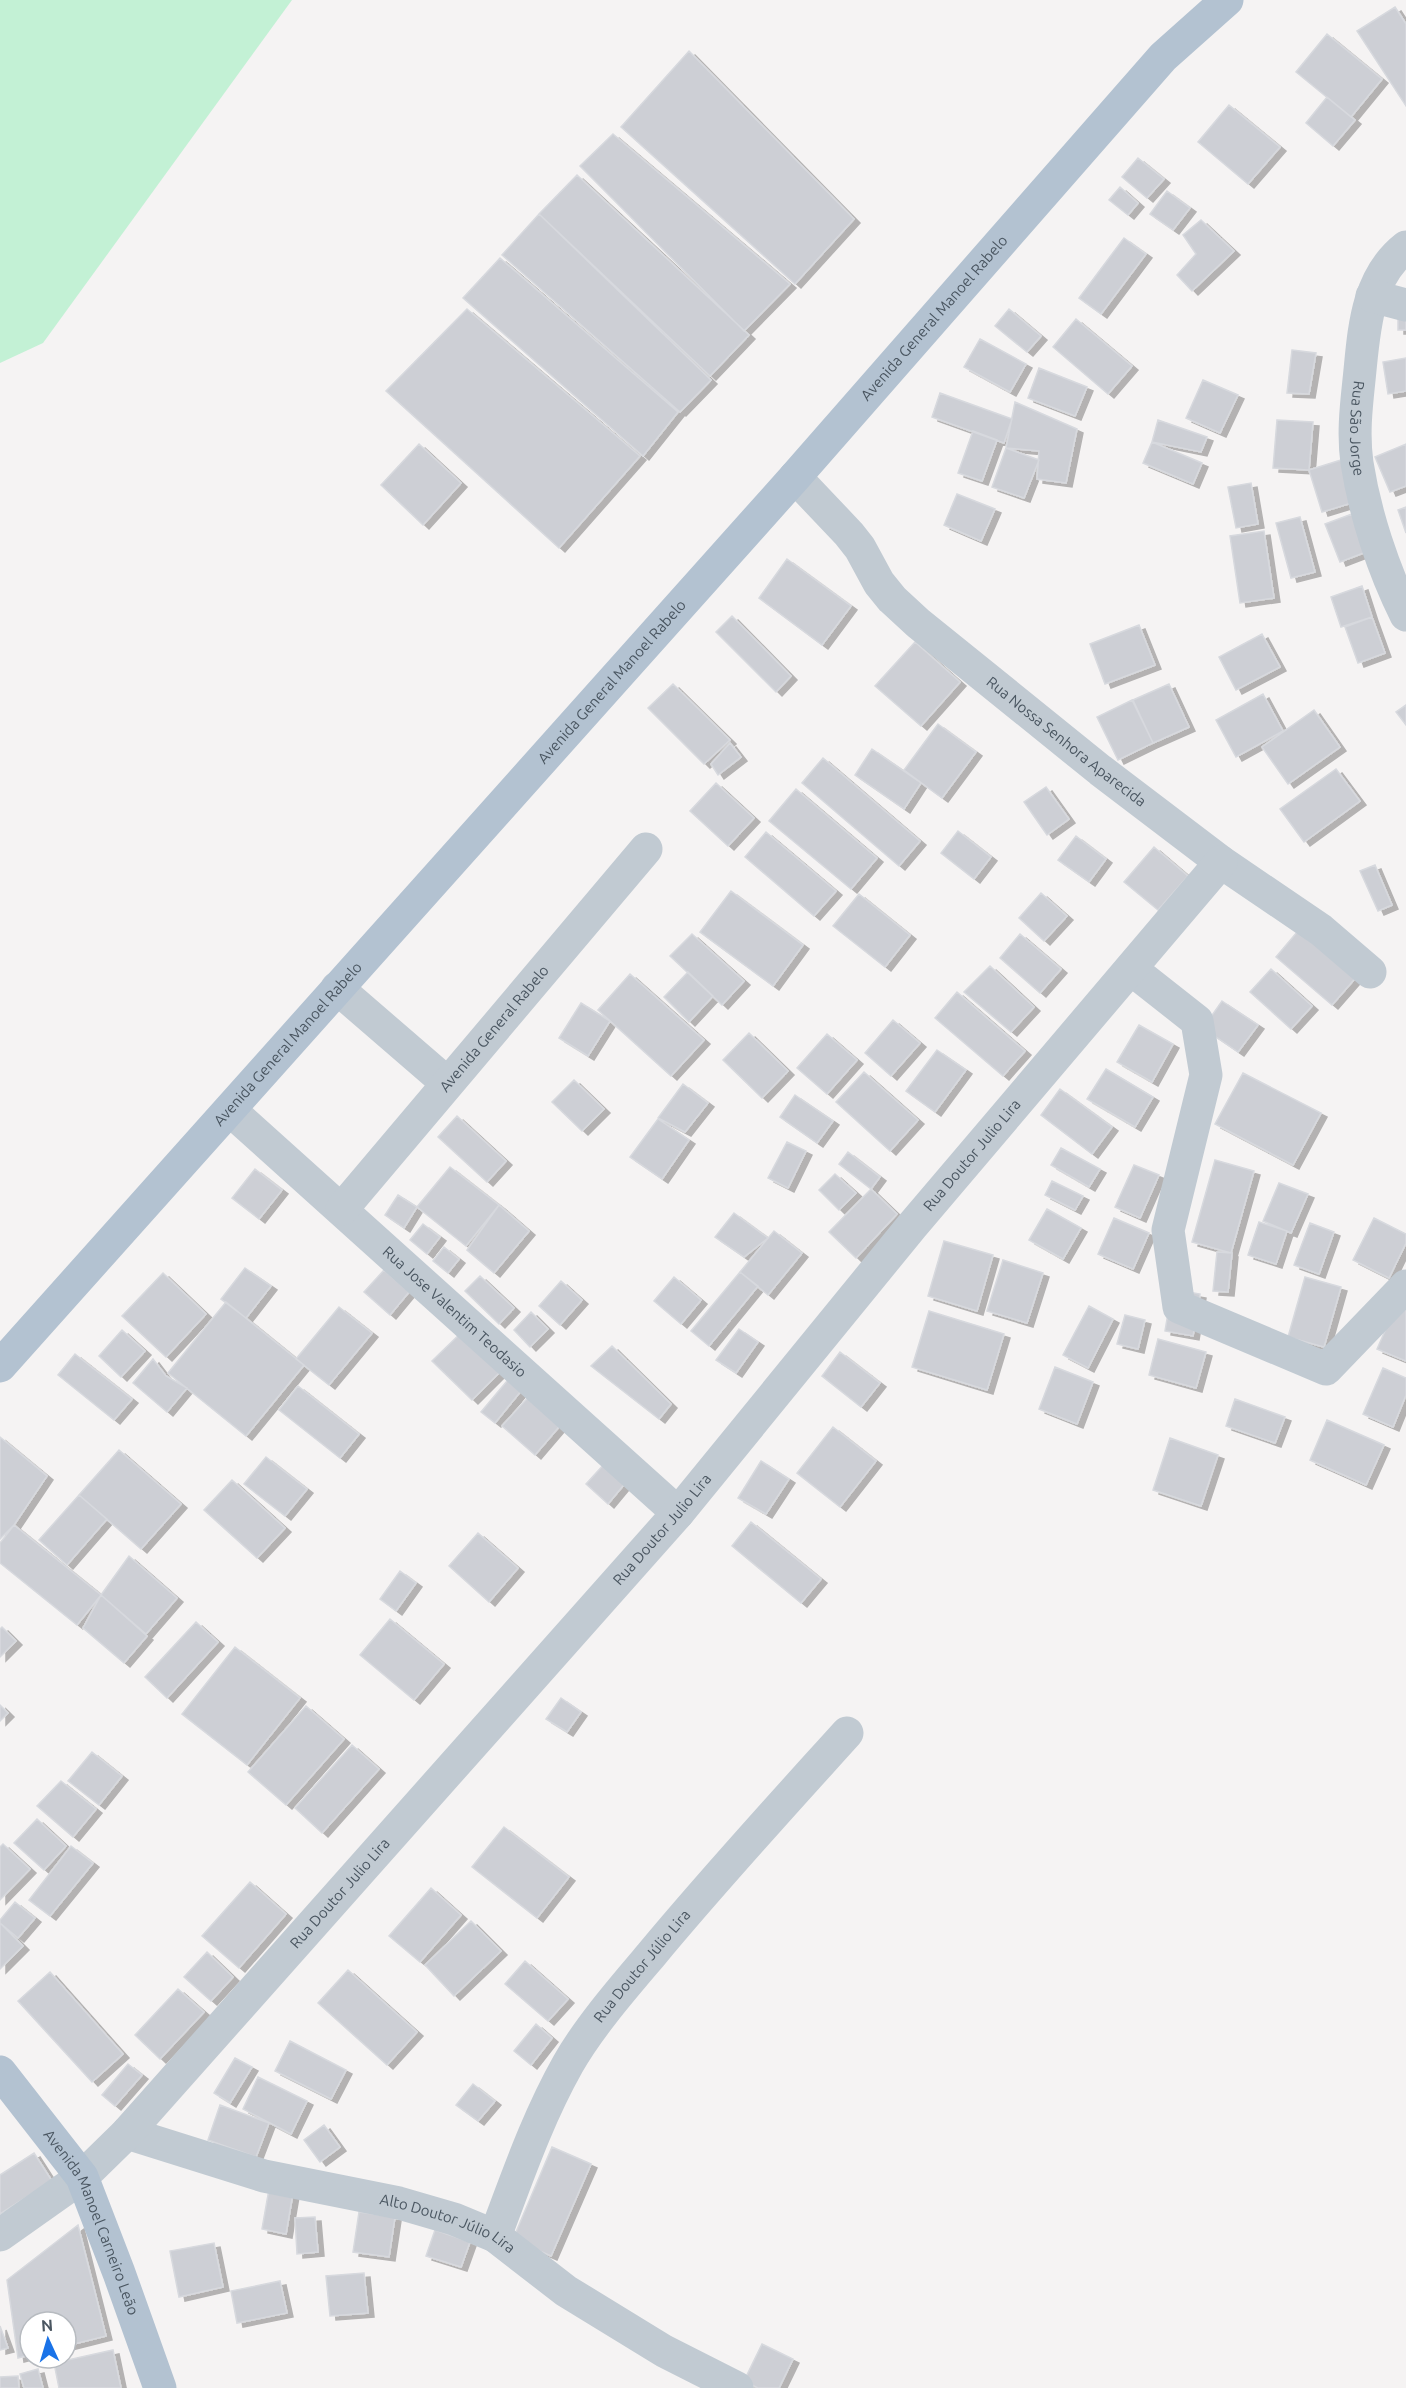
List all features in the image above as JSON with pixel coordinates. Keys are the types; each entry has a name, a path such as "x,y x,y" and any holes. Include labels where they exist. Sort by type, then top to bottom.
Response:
{"main road":[{"name":"Avenida General Manoel Rabelo","path":"0,1366 795,477 1162,57 1227,0"},
{"name":"Avenida Manoel Carneiro Leão","path":"0,2072 82,2176 123,2282 160,2388"}],"street":[{"name":"Rua São Jorge","path":"1406,247 1397,254 1381,275 1372,296 1363,331 1355,423 1357,460 1364,498 1383,558 1406,615"},
{"path":"1372,296 1406,304"},
{"name":"Rua Nossa Senhora Aparecida","path":"795,477 849,534 860,548 879,583 892,599 918,622 1100,770 1221,862 1321,930 1370,972"},
{"name":"Avenida General Rabelo","path":"342,1209 646,849"},
{"name":"Rua Doutor Julio Lira","path":"0,2235 82,2176 127,2133 678,1513 912,1226 1221,862"},
{"path":"1131,969 1197,1021 1206,1075 1168,1230 1179,1306 1326,1369 1406,1286"},
{"path":"337,988 447,1083"},
{"name":"Rua Jose Valentim Teodasio","path":"230,1110 678,1513"},
{"name":"Rua Doutor Júlio Lira","path":"495,2236 536,2129 568,2063 614,2000 666,1937 723,1870 847,1733"},
{"name":"Alto Doutor Júlio Lira","path":"127,2133 264,2176 399,2203 454,2219 495,2236 566,2291 664,2351 737,2388"}],"green space":[{"path":"0,0 292,0 43,343 0,363"}],"building":[{"path":"1395,7 1406,24 1406,106 1357,31"},
{"path":"1327,34 1382,79 1351,117 1296,72"},
{"path":"689,51 854,219 795,284 621,127"},
{"path":"1327,97 1355,120 1333,146 1306,123"},
{"path":"1229,105 1280,147 1248,184 1198,142"},
{"path":"613,134 790,284 744,331 580,166"},
{"path":"1138,158 1164,179 1147,198 1122,177"},
{"path":"577,175 749,335 710,376 539,214"},
{"path":"1120,187 1138,203 1128,215 1109,200"},
{"path":"1167,191 1190,208 1173,230 1150,214"},
{"path":"539,214 711,380 680,412 502,255"},
{"path":"1201,220 1234,251 1192,291 1177,275 1196,254 1183,235"},
{"path":"1124,238 1146,254 1101,314 1079,298"},
{"path":"500,258 678,412 643,456 463,298"},
{"path":"467,309 640,456 559,548 386,391"},
{"path":"1009,309 1041,336 1027,352 995,326"},
{"path":"1398,311 1406,311 1406,330 1398,330"},
{"path":"1076,319 1132,366 1108,394 1053,347"},
{"path":"980,339 1026,364 1010,392 964,367"},
{"path":"1292,350 1316,353 1309,394 1287,393"},
{"path":"1406,358 1406,391 1388,394 1383,362"},
{"path":"1039,368 1087,387 1075,416 1028,398"},
{"path":"1203,380 1238,395 1220,433 1186,418"},
{"path":"940,393 1012,419 1004,443 932,417"},
{"path":"1015,402 1077,429 1066,483 1037,479 1039,451 1006,448"},
{"path":"1158,420 1207,437 1201,452 1152,442"},
{"path":"1277,420 1313,422 1309,470 1273,468"},
{"path":"973,431 997,440 982,481 958,473"},
{"path":"1152,442 1202,463 1193,484 1143,463"},
{"path":"419,444 461,483 423,525 381,485"},
{"path":"1406,444 1406,486 1390,492 1375,457"},
{"path":"1006,448 1039,460 1024,498 992,487"},
{"path":"1341,460 1355,502 1322,512 1309,470"},
{"path":"1251,483 1258,524 1236,528 1228,487"},
{"path":"957,494 995,509 981,541 944,525"},
{"path":"1406,507 1406,533 1398,510"},
{"path":"1352,514 1366,552 1340,562 1325,524"},
{"path":"1300,517 1315,572 1291,578 1276,523"},
{"path":"1264,531 1274,598 1240,603 1230,536"},
{"path":"787,559 851,606 822,645 759,598"},
{"path":"1362,586 1372,617 1341,627 1331,597"},
{"path":"732,616 791,676 776,692 716,632"},
{"path":"1372,617 1385,653 1358,663 1345,627"},
{"path":"1139,625 1155,665 1105,684 1090,644"},
{"path":"1262,634 1280,667 1236,690 1219,657"},
{"path":"915,642 960,682 921,726 875,686"},
{"path":"673,684 730,740 704,764 648,708"},
{"path":"1169,684 1189,727 1153,743 1133,700"},
{"path":"1263,694 1283,731 1236,757 1216,720"},
{"path":"1132,700 1153,743 1118,760 1097,717"},
{"path":"1406,705 1406,725 1396,712"},
{"path":"1314,710 1340,747 1288,784 1262,747"},
{"path":"938,724 976,752 942,798 904,770"},
{"path":"730,743 741,757 718,775 711,764"},
{"path":"872,749 921,783 904,809 855,775"},
{"path":"823,758 920,841 899,866 802,783"},
{"path":"1336,769 1360,801 1304,842 1280,809"},
{"path":"716,783 754,818 728,846 690,811"},
{"path":"1046,787 1069,819 1047,835 1024,802"},
{"path":"796,789 877,858 851,889 769,821"},
{"path":"958,831 991,857 974,879 941,853"},
{"path":"766,832 836,891 814,916 745,857"},
{"path":"1076,836 1106,859 1089,882 1058,860"},
{"path":"1154,847 1188,876 1158,910 1124,882"},
{"path":"1375,865 1392,905 1378,911 1360,871"},
{"path":"731,891 803,945 773,986 700,932"},
{"path":"1041,893 1067,916 1044,941 1019,918"},
{"path":"859,894 910,935 885,967 833,926"},
{"path":"1303,925 1359,974 1332,1005 1276,957"},
{"path":"692,934 744,981 722,1005 670,956"},
{"path":"1020,934 1061,969 1040,993 1000,958"},
{"path":"990,966 1034,1007 1011,1032 964,992"},
{"path":"1271,969 1312,1006 1291,1029 1250,992"},
{"path":"688,972 713,996 689,1022 664,997"},
{"path":"630,974 704,1040 671,1076 598,1010"},
{"path":"957,992 1025,1051 1003,1076 935,1018"},
{"path":"1222,1001 1258,1025 1238,1052 1203,1028"},
{"path":"581,1003 610,1021 588,1056 559,1038"},
{"path":"893,1020 920,1043 891,1076 865,1053"},
{"path":"1139,1025 1173,1044 1152,1082 1117,1062"},
{"path":"749,1033 788,1071 762,1098 723,1060"},
{"path":"827,1034 857,1060 827,1094 797,1068"},
{"path":"937,1050 966,1070 935,1112 906,1091"},
{"path":"1106,1069 1153,1097 1135,1127 1087,1099"},
{"path":"864,1072 918,1120 890,1151 836,1102"},
{"path":"1243,1073 1321,1113 1293,1165 1215,1124"},
{"path":"574,1080 604,1109 582,1131 552,1102"},
{"path":"683,1084 708,1103 685,1132 658,1118"},
{"path":"1060,1089 1112,1127 1092,1154 1041,1115"},
{"path":"795,1095 833,1121 817,1143 780,1117"},
{"path":"457,1116 506,1161 487,1182 438,1137"},
{"path":"658,1119 689,1140 662,1179 630,1157"},
{"path":"787,1142 806,1151 788,1188 768,1178"},
{"path":"1061,1148 1100,1169 1089,1187 1051,1165"},
{"path":"848,1152 880,1177 871,1189 839,1164"},
{"path":"1215,1160 1254,1171 1231,1253 1192,1242"},
{"path":"1134,1165 1159,1175 1140,1218 1115,1207"},
{"path":"450,1167 499,1205 466,1246 417,1207"},
{"path":"255,1169 282,1190 259,1219 232,1198"},
{"path":"835,1174 856,1193 839,1210 819,1190"},
{"path":"1052,1181 1083,1196 1075,1210 1045,1195"},
{"path":"1279,1183 1308,1194 1291,1233 1263,1221"},
{"path":"871,1189 897,1214 856,1258 829,1232"},
{"path":"398,1195 417,1207 404,1228 385,1215"},
{"path":"499,1205 529,1231 494,1273 467,1250"},
{"path":"1047,1209 1081,1228 1063,1259 1029,1240"},
{"path":"734,1213 768,1238 744,1257 715,1237"},
{"path":"1114,1218 1149,1233 1133,1269 1098,1254"},
{"path":"1374,1218 1406,1234 1406,1243 1389,1278 1353,1260"},
{"path":"1259,1222 1287,1231 1276,1264 1248,1255"},
{"path":"1310,1223 1334,1232 1319,1274 1294,1265"},
{"path":"423,1224 440,1237 427,1254 410,1240"},
{"path":"774,1231 802,1253 768,1295 740,1272"},
{"path":"944,1241 993,1255 977,1311 928,1296"},
{"path":"444,1247 459,1259 448,1273 433,1261"},
{"path":"1217,1252 1232,1253 1228,1292 1213,1291"},
{"path":"1003,1260 1043,1273 1027,1323 987,1311"},
{"path":"245,1268 271,1286 246,1318 221,1299"},
{"path":"384,1270 409,1292 390,1315 364,1292"},
{"path":"740,1272 758,1286 709,1346 691,1331"},
{"path":"163,1273 206,1314 166,1357 122,1316"},
{"path":"480,1276 514,1308 499,1324 465,1291"},
{"path":"674,1277 701,1300 681,1324 654,1301"},
{"path":"1305,1277 1341,1287 1324,1347 1288,1337"},
{"path":"561,1281 582,1300 560,1325 539,1306"},
{"path":"1172,1289 1200,1294 1193,1336 1165,1331"},
{"path":"1399,1299 1406,1302 1406,1361 1377,1349"},
{"path":"226,1302 304,1365 246,1436 168,1373"},
{"path":"1089,1306 1113,1319 1088,1368 1063,1355"},
{"path":"339,1307 372,1333 329,1385 296,1359"},
{"path":"929,1311 1004,1334 987,1390 912,1367"},
{"path":"531,1312 548,1329 530,1347 514,1330"},
{"path":"1125,1315 1145,1320 1138,1349 1117,1344"},
{"path":"468,1326 507,1365 472,1400 432,1361"},
{"path":"739,1329 758,1342 736,1373 716,1360"},
{"path":"122,1330 145,1351 121,1377 99,1356"},
{"path":"1158,1339 1206,1352 1196,1388 1149,1375"},
{"path":"612,1346 671,1404 659,1419 591,1366"},
{"path":"840,1352 880,1383 861,1407 822,1376"},
{"path":"75,1354 132,1399 114,1420 58,1375"},
{"path":"153,1359 166,1376 187,1388 167,1412 133,1383"},
{"path":"1055,1367 1093,1382 1077,1424 1039,1409"},
{"path":"1383,1368 1406,1378 1406,1395 1393,1427 1363,1414"},
{"path":"512,1375 525,1386 495,1423 481,1412"},
{"path":"298,1386 359,1434 340,1458 279,1410"},
{"path":"532,1393 564,1421 535,1455 502,1426"},
{"path":"1235,1399 1285,1417 1275,1443 1226,1426"},
{"path":"1327,1420 1384,1445 1366,1485 1310,1460"},
{"path":"833,1427 876,1461 840,1507 797,1473"},
{"path":"0,1437 47,1476 14,1525 0,1539"},
{"path":"1170,1438 1218,1455 1201,1506 1153,1490"},
{"path":"119,1450 181,1504 141,1549 79,1495"},
{"path":"266,1457 307,1489 285,1516 244,1484"},
{"path":"761,1461 789,1479 766,1514 738,1498"},
{"path":"606,1462 627,1481 608,1504 586,1484"},
{"path":"232,1480 285,1528 257,1558 204,1510"},
{"path":"79,1495 107,1519 67,1565 39,1540"},
{"path":"751,1522 821,1579 801,1603 732,1546"},
{"path":"14,1525 101,1595 77,1625 0,1563 0,1543"},
{"path":"478,1533 518,1568 489,1602 449,1566"},
{"path":"129,1556 177,1598 146,1634 101,1595"},
{"path":"400,1571 416,1583 396,1611 380,1599"},
{"path":"101,1595 147,1636 124,1663 83,1628"},
{"path":"390,1619 444,1664 414,1700 360,1655"},
{"path":"196,1622 218,1642 167,1698 145,1677"},
{"path":"2,1627 16,1641 0,1657 0,1629"},
{"path":"235,1647 300,1698 247,1765 182,1714"},
{"path":"561,1698 581,1712 567,1732 546,1719"},
{"path":"0,1705 8,1713 0,1721"},
{"path":"306,1706 344,1739 286,1805 248,1772"},
{"path":"352,1745 379,1769 322,1833 295,1808"},
{"path":"92,1752 122,1776 99,1805 68,1781"},
{"path":"61,1781 96,1809 73,1837 37,1806"},
{"path":"37,1819 66,1846 44,1870 14,1843"},
{"path":"504,1827 569,1877 537,1918 472,1867"},
{"path":"3,1844 30,1869 0,1900 0,1847"},
{"path":"71,1846 93,1863 50,1916 29,1900"},
{"path":"250,1882 286,1914 239,1968 202,1936"},
{"path":"431,1888 461,1915 420,1962 389,1936"},
{"path":"15,1902 35,1918 18,1938 0,1923"},
{"path":"471,1921 501,1951 454,1996 425,1965"},
{"path":"0,1923 23,1946 0,1969"},
{"path":"207,1952 233,1977 211,2001 184,1977"},
{"path":"525,1961 568,1999 548,2021 505,1984"},
{"path":"348,1970 417,2032 387,2065 318,2003"},
{"path":"50,1972 123,2054 92,2082 18,2001"},
{"path":"178,1989 204,2012 160,2059 135,2035"},
{"path":"536,2024 552,2038 531,2065 514,2051"},
{"path":"290,2041 346,2070 331,2099 275,2071"},
{"path":"235,2058 252,2067 230,2103 214,2093"},
{"path":"128,2064 142,2075 115,2106 102,2095"},
{"path":"258,2077 307,2101 291,2134 243,2109"},
{"path":"473,2084 495,2101 478,2121 456,2105"},
{"path":"220,2105 269,2123 256,2157 208,2140"},
{"path":"324,2125 340,2147 320,2162 304,2140"},
{"path":"552,2147 591,2164 551,2256 513,2239"},
{"path":"34,2153 52,2181 0,2214 0,2175"},
{"path":"269,2189 293,2193 286,2234 262,2229"},
{"path":"359,2212 395,2217 389,2257 353,2252"},
{"path":"315,2217 318,2252 297,2254 295,2218"},
{"path":"78,2225 106,2336 78,2343 78,2310 18,2310 18,2358 7,2280"},
{"path":"435,2230 470,2242 461,2267 426,2256"},
{"path":"214,2243 223,2287 179,2297 170,2251"},
{"path":"364,2273 368,2313 330,2316 326,2276"},
{"path":"280,2281 287,2313 237,2323 231,2291"},
{"path":"0,2326 8,2348 0,2350"},
{"path":"762,2344 793,2359 779,2388 758,2388 744,2381"},
{"path":"113,2350 121,2388 59,2388 55,2370 78,2370 78,2358"},
{"path":"38,2370 43,2388 24,2388 20,2374"},
{"path":"18,2376 19,2388 0,2388 0,2377"}]}
